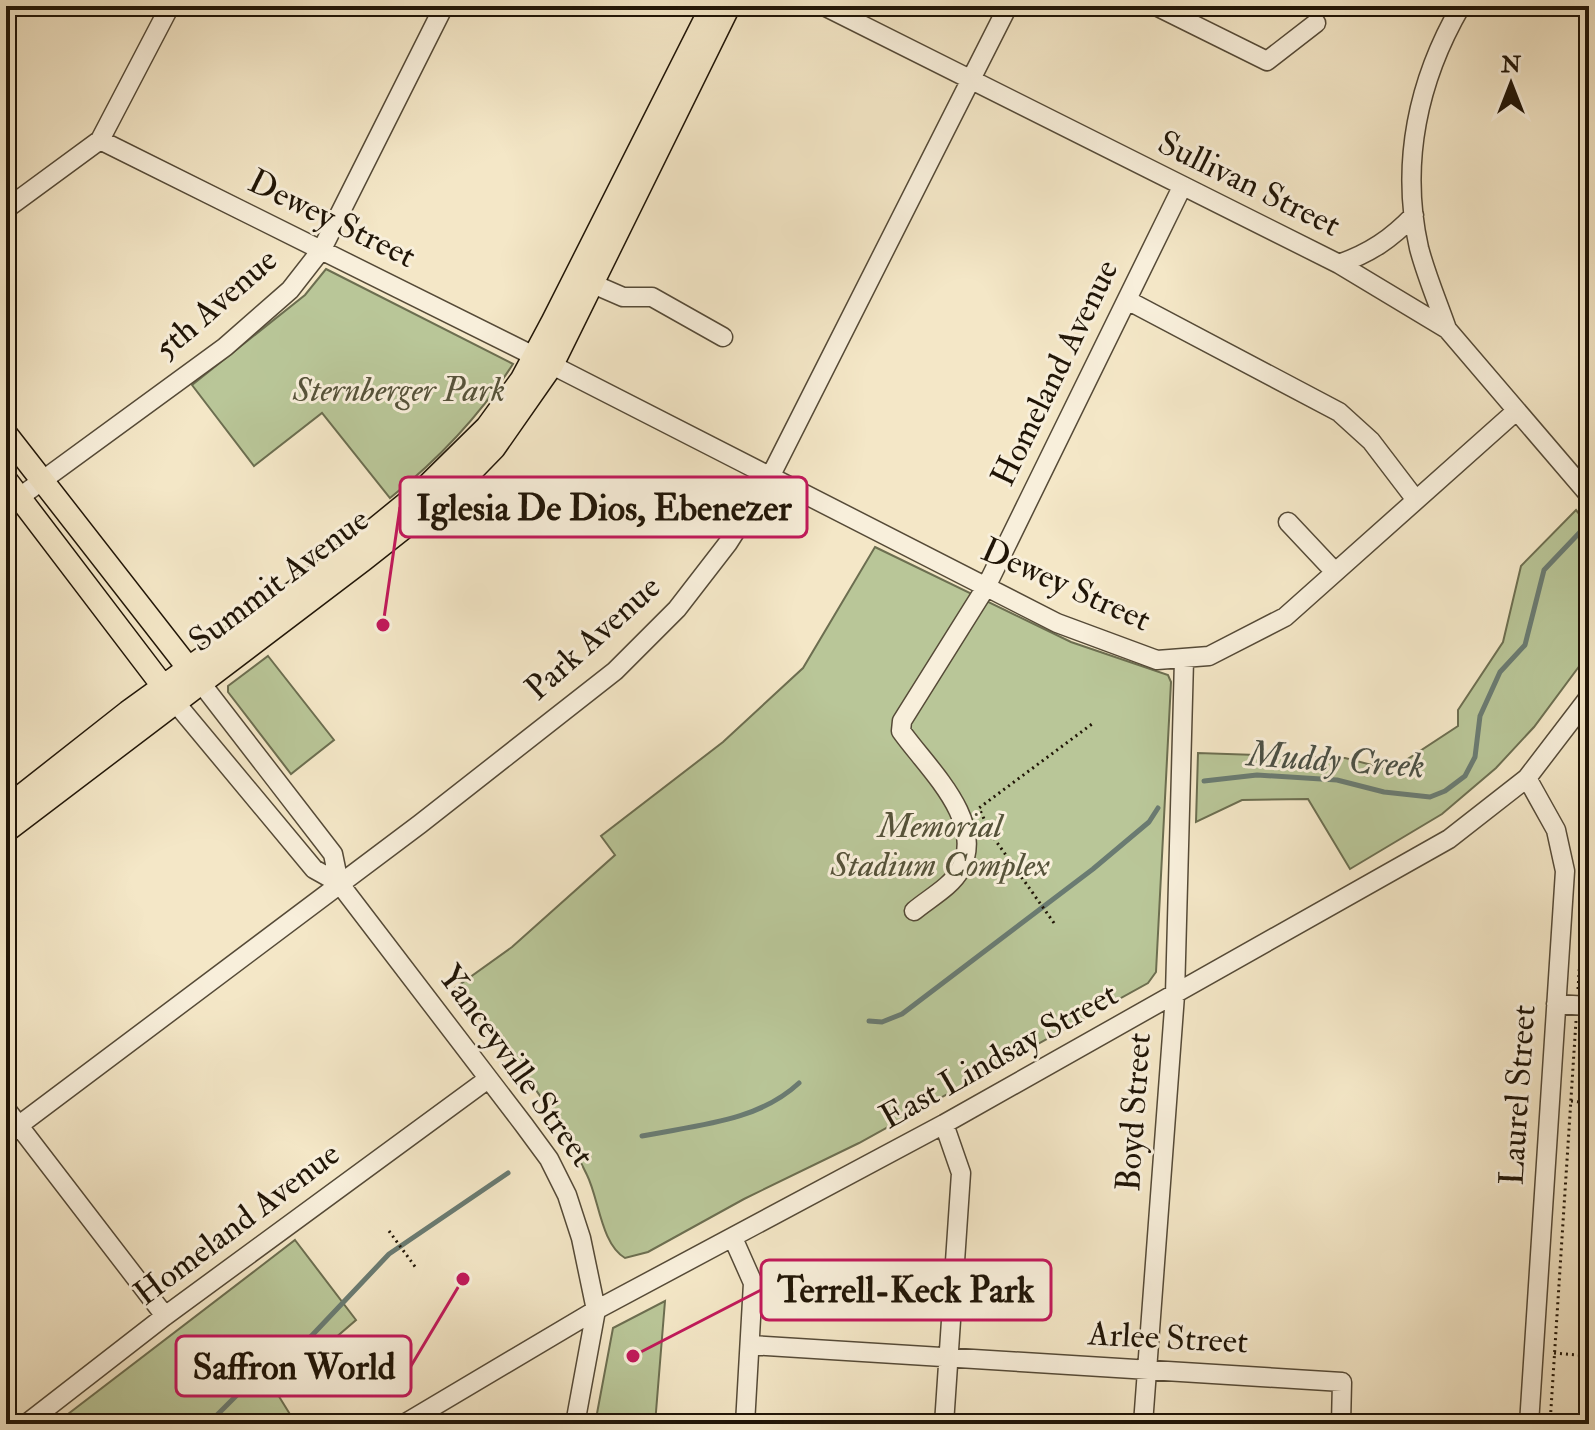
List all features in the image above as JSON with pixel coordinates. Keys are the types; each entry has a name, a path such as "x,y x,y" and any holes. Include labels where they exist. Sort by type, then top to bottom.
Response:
{"main road":[{"name":"Summit Avenue","path":"543,361 712,6"},
{"name":"Summit Avenue","path":"6,808 195,676 459,459 543,361 593,284 729,6"},
{"name":"Yanceyville Street","path":"6,434 195,676"},
{"name":"Yanceyville Street","path":"10,495 170,694"},
{"name":"Summit Avenue","path":"6,831 170,694"}],"street":[{"path":"6,209 100,140 170,6"},
{"name":"5th Avenue","path":"10,495 41,480 225,347 290,290 322,249 444,6"},
{"name":"Sullivan Street","path":"824,6 1339,264 1447,329 1487,373 1515,412 1587,487"},
{"name":"Park Avenue","path":"12,1131 420,824 627,660 677,609 728,543 770,477 1008,6"},
{"path":"1156,6 1267,61 1316,23"},
{"path":"1447,329 1420,249 1414,215 1412,154 1416,120 1433,63 1461,6"},
{"name":"Dewey Street","path":"100,140 322,249 1057,623 1157,660 1184,660 1230,647 1285,617 1515,412"},
{"name":"Homeland Avenue","path":"914,911 960,871 967,850 967,831 961,814 901,731 902,721 986,587 1182,187"},
{"path":"1339,264 1368,253 1393,237 1414,215"},
{"path":"593,284 623,297 652,297 723,337"},
{"path":"1127,300 1339,412 1371,441 1416,500"},
{"path":"1288,522 1335,572"},
{"name":"Boyd Street","path":"1143,1424 1175,995 1184,660"},
{"name":"Yanceyville Street","path":"195,676 333,854 339,883"},
{"name":"Yanceyville Street","path":"170,694 314,869 339,883 560,1178 581,1238 596,1310"},
{"name":"East Lindsay Street","path":"404,1424 596,1310 944,1124 1449,839 1527,778 1589,697"},
{"name":"Laurel Street","path":"1527,778 1556,830 1565,871 1529,1424"},
{"path":"1556,1004 1583,1006"},
{"name":"Homeland Avenue","path":"26,1424 165,1316 488,1079"},
{"path":"6,1109 12,1131 165,1316"},
{"path":"944,1124 961,1173 944,1424"},
{"path":"733,1238 753,1283 745,1424"},
{"path":"575,1424 596,1310"},
{"name":"Arlee Street","path":"750,1345 1342,1382 1341,1424"}],"path":[{"path":"1054,923 991,834 979,808 1092,724"},
{"path":"1550,1424 1571,1101 1583,1006 1589,820"},
{"path":"1571,1101 1589,1103"},
{"path":"389,1231 416,1268"},
{"path":"1554,1353 1589,1356"}],"green space":[{"name":"Sternberger Park","path":"326,269 513,364 457,436 390,498 322,413 254,466 192,385 305,295"},
{"path":"1576,510 1589,526 1589,653 1534,727 1496,768 1442,814 1350,869 1308,799 1242,800 1196,822 1198,753 1345,758 1391,770 1458,726 1458,710 1503,642 1521,566"},
{"name":"Memorial Stadium Complex","path":"875,547 1071,642 1168,675 1171,682 1156,972 1148,983 859,1143 744,1199 648,1252 625,1258 606,1232 587,1175 560,1127 509,1054 455,988 512,947 615,855 601,836 723,742 803,668"},
{"path":"268,656 334,740 291,774 228,692 228,686"},
{"path":"295,1240 356,1320 275,1390 296,1424 55,1424"},
{"path":"665,1301 655,1424 595,1424 613,1328"}],"waterway":[{"name":"Muddy Creek","path":"1204,781 1257,775 1337,780 1384,792 1430,797 1445,791 1465,776 1475,757 1480,716 1500,672 1525,645 1544,570 1583,529"},
{"name":"Muddy Creek","path":"869,1021 882,1022 902,1014 1093,869 1149,822 1158,808"},
{"name":"Muddy Creek","path":"642,1136 705,1125 745,1114 782,1096 799,1083"},
{"name":"Muddy Creek","path":"208,1424 239,1393 300,1348 389,1254 508,1173"}],"place":[{"name":"Iglesia De Dios, Ebenezer","path":"383,625"},
{"name":"Saffron World","path":"463,1279"},
{"name":"Terrell-Keck Park","path":"633,1356"}]}
